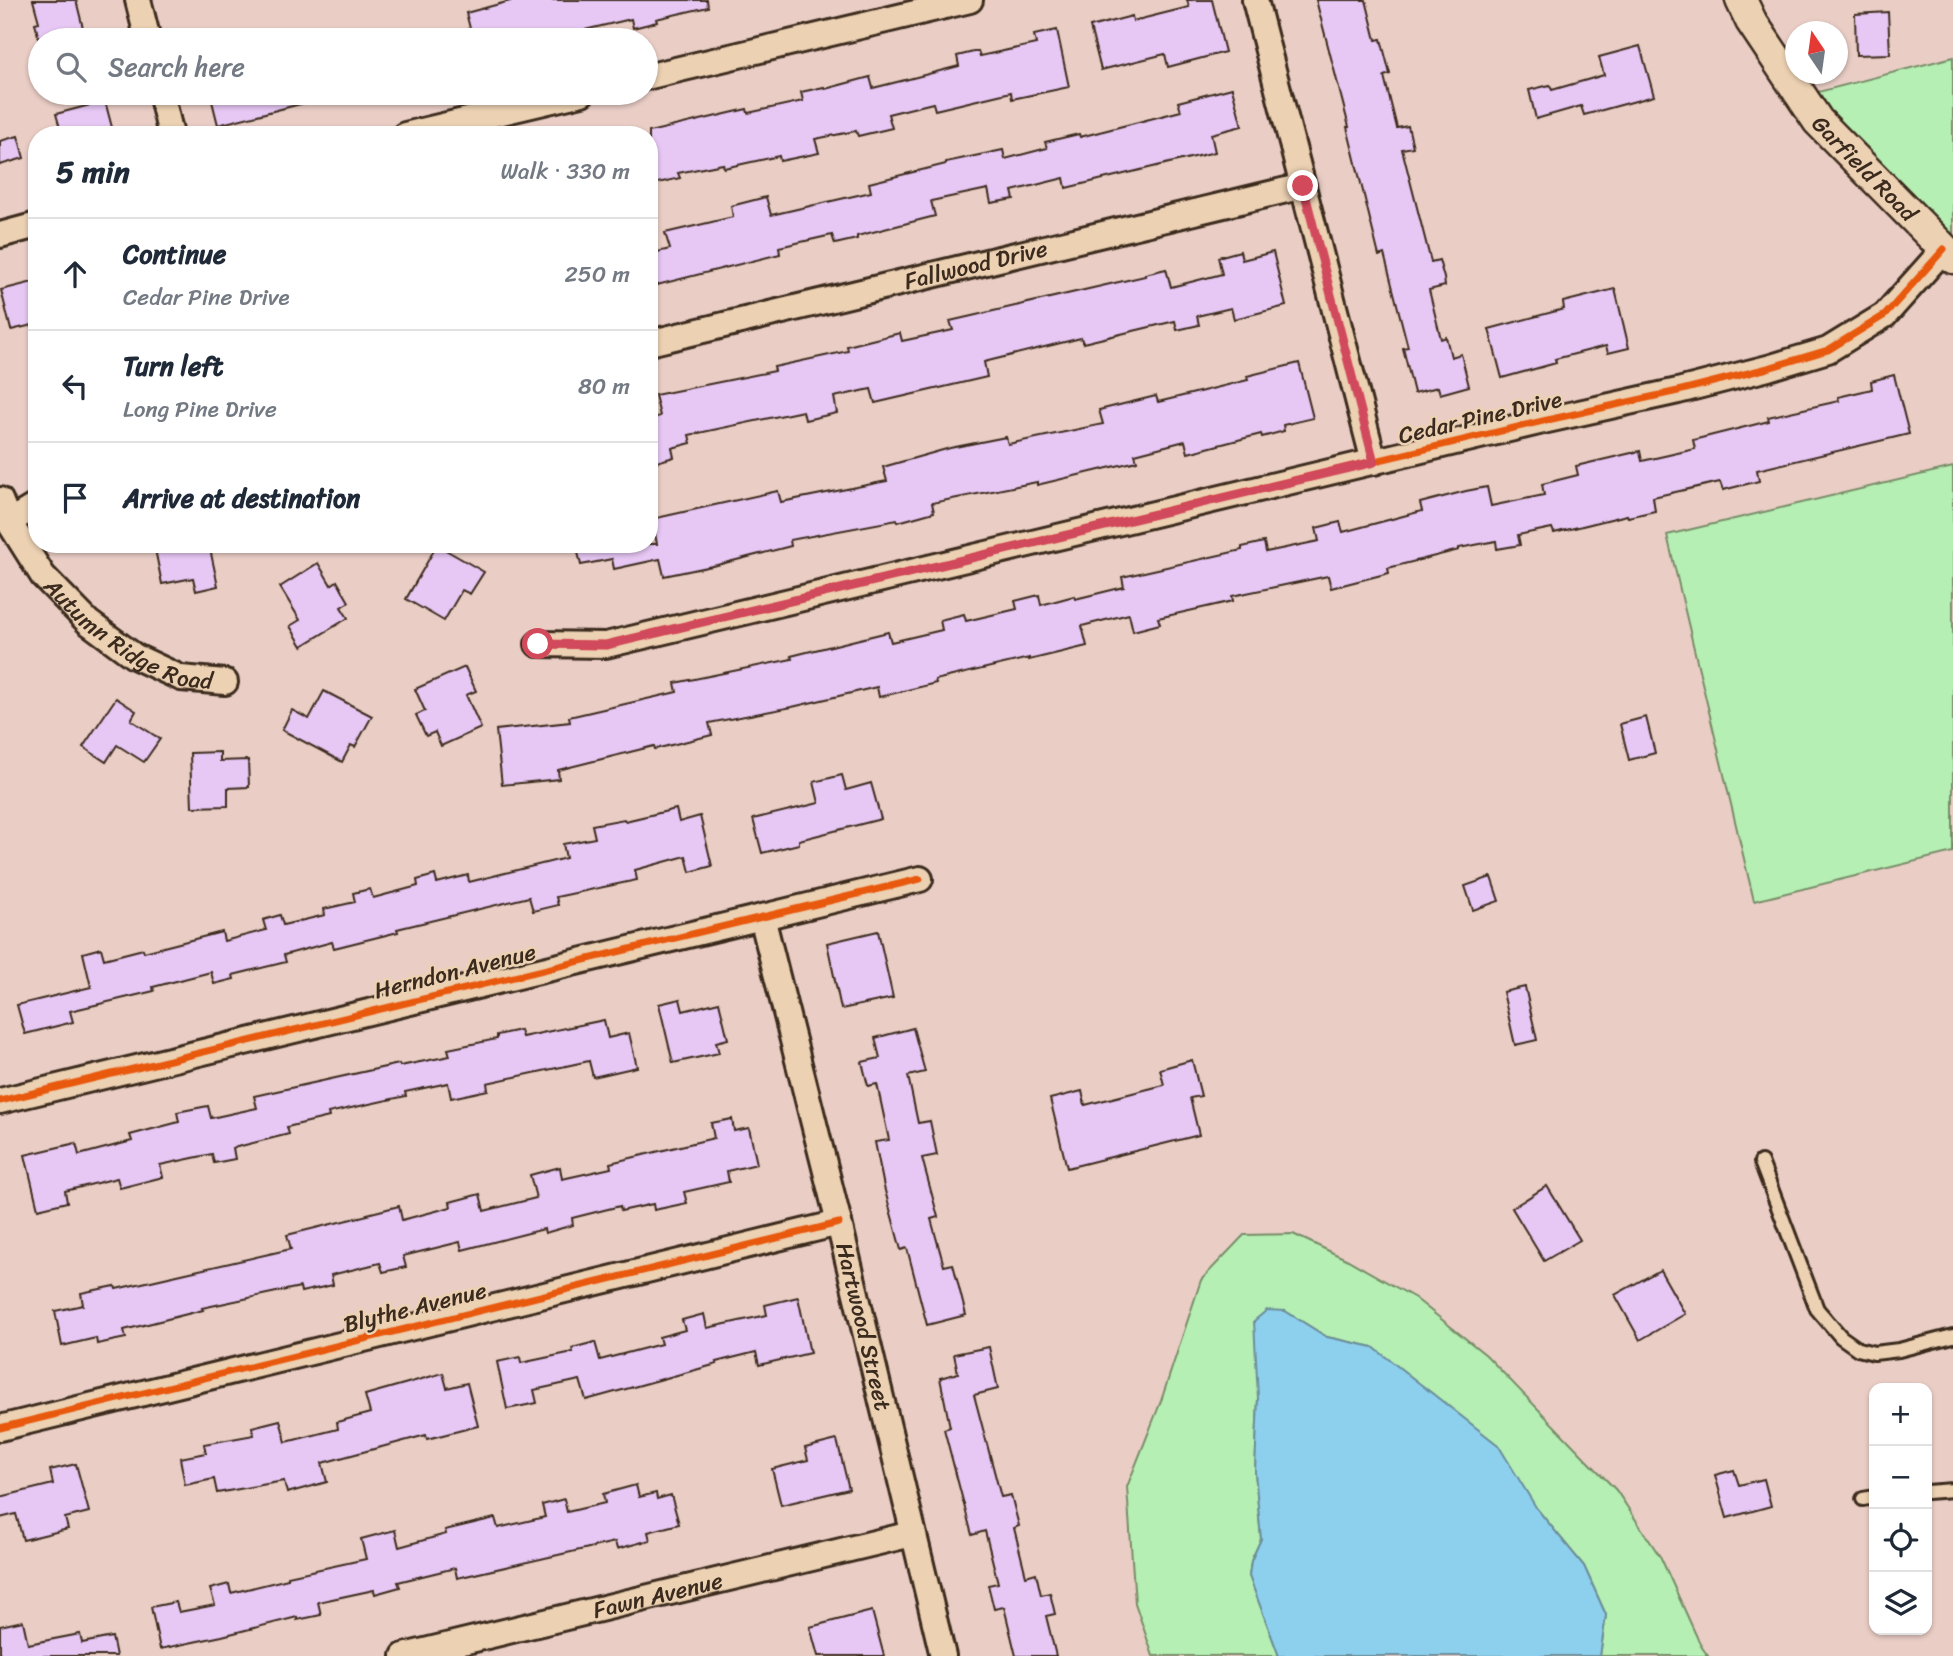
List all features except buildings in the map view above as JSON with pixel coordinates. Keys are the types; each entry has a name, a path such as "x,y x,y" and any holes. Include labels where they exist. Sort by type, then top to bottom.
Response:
{"street":[{"path":"138,0 145,28"},
{"path":"658,75 970,0"},
{"path":"1255,0 1374,462"},
{"name":"Garfield Road","path":"1741,0 1751,22 1818,121 1948,253"},
{"path":"164,105 169,126"},
{"path":"443,126 531,105"},
{"name":"Fallwood Drive","path":"658,341 1303,186"},
{"path":"0,234 28,227"},
{"name":"Cedar Pine Drive","path":"538,644 606,645 1768,368 1828,350 1885,315 1948,253"},
{"path":"5,511 28,507"},
{"name":"Autumn Ridge Road","path":"5,511 28,550"},
{"name":"Autumn Ridge Road","path":"30,553 43,576 88,622 134,656 181,678 225,682"},
{"name":"Herndon Avenue","path":"0,1101 920,879"},
{"name":"Hartwood Street","path":"762,917 943,1656"},
{"name":"Blythe Avenue","path":"0,1428 839,1223"},
{"name":"Fawn Avenue","path":"404,1656 912,1534"}],"lane":[{"path":"1761,1162 1817,1309 1841,1337 1858,1349 1874,1353 1899,1350 1953,1336"},
{"path":"1932,1492 1953,1490"}],"green space":[{"path":"1953,57 1953,240 1826,112 1814,93"},
{"path":"1953,467 1953,852 1754,901 1667,535"},
{"path":"1293,1234 1348,1260 1415,1298 1486,1355 1616,1490 1661,1558 1708,1656 1600,1656 1606,1615 1584,1566 1537,1509 1373,1347 1327,1337 1285,1311 1258,1398 1255,1472 1261,1539 1251,1561 1249,1576 1279,1656 1153,1656 1135,1603 1127,1487 1161,1401 1201,1280 1244,1235"}],"water":[{"path":"1267,1310 1285,1311 1327,1337 1373,1347 1498,1445 1537,1509 1584,1566 1606,1615 1600,1656 1279,1656 1249,1576 1251,1561 1261,1539 1255,1472 1258,1398 1254,1321"}],"cycle path":[{"path":"538,644 606,645 1768,368 1828,350 1885,315 1944,249"},
{"path":"0,1101 920,879"},
{"path":"0,1428 839,1223"}],"route":[{"path":"538,644 606,645 1374,462 1303,186"}]}
